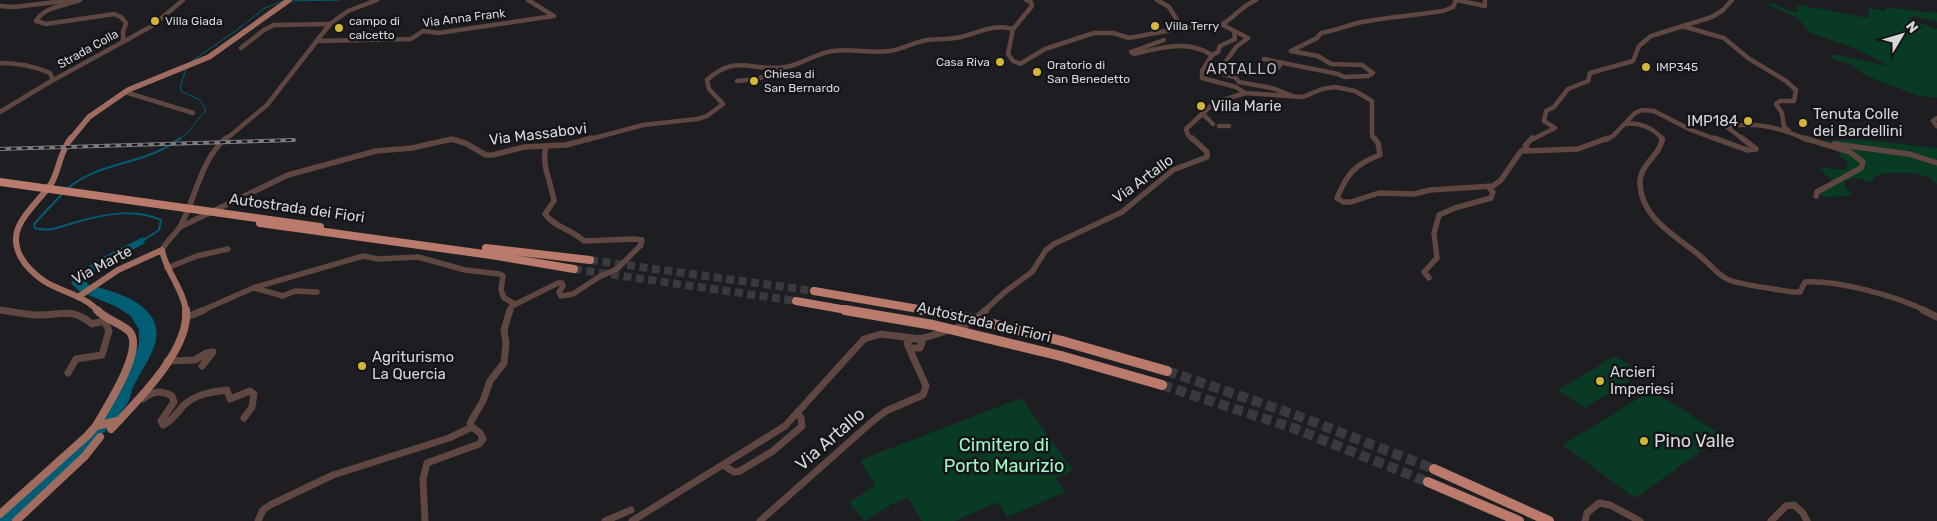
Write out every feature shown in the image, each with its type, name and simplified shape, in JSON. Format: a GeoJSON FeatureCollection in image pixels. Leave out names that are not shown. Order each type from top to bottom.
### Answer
{"type":"FeatureCollection","features":[{"type":"Feature","properties":{"kind":"highway","name":"Autostrada dei Fiori"},"geometry":{"type":"LineString","coordinates":[[0,184],[317,229],[574,269]]}},
{"type":"Feature","properties":{"kind":"highway","name":"Autostrada dei Fiori"},"geometry":{"type":"LineString","coordinates":[[317,229],[590,260]]}},
{"type":"Feature","properties":{"kind":"highway","name":"Autostrada dei Fiori"},"geometry":{"type":"LineString","coordinates":[[814,291],[960,316],[1062,341],[1167,371]]}},
{"type":"Feature","properties":{"kind":"highway","name":"Autostrada dei Fiori"},"geometry":{"type":"LineString","coordinates":[[796,301],[933,325],[1061,356],[1162,385]]}},
{"type":"Feature","properties":{"kind":"highway"},"geometry":{"type":"LineString","coordinates":[[1434,469],[1549,521]]}},
{"type":"Feature","properties":{"kind":"highway"},"geometry":{"type":"LineString","coordinates":[[1428,482],[1519,521]]}},
{"type":"Feature","properties":{"kind":"main road"},"geometry":{"type":"LineString","coordinates":[[125,92],[208,57],[286,1]]}},
{"type":"Feature","properties":{"kind":"main road","name":"Via Marte"},"geometry":{"type":"LineString","coordinates":[[125,92],[89,117],[68,139],[61,152],[52,182],[20,224],[15,241],[20,259],[29,268],[44,281],[78,297],[118,270],[162,250]]}},
{"type":"Feature","properties":{"kind":"main road"},"geometry":{"type":"LineString","coordinates":[[16,521],[85,456],[100,437],[135,402],[167,361],[185,330],[184,298],[167,268],[162,250]]}},
{"type":"Feature","properties":{"kind":"main road"},"geometry":{"type":"LineString","coordinates":[[78,297],[92,304],[106,321],[130,332],[134,337],[134,349],[115,393],[96,426]]}},
{"type":"Feature","properties":{"kind":"main road"},"geometry":{"type":"LineString","coordinates":[[0,514],[88,436],[90,431],[96,426],[104,423],[111,426]]}},
{"type":"Feature","properties":{"kind":"main road"},"geometry":{"type":"LineString","coordinates":[[88,436],[93,439],[100,437]]}},
{"type":"Feature","properties":{"kind":"street"},"geometry":{"type":"LineString","coordinates":[[0,6],[14,7],[75,0]]}},
{"type":"Feature","properties":{"kind":"street"},"geometry":{"type":"LineString","coordinates":[[80,0],[47,10],[38,16],[36,21],[46,24],[114,14],[121,17],[126,23],[123,32],[123,42]]}},
{"type":"Feature","properties":{"kind":"street","name":"Strada Colla"},"geometry":{"type":"LineString","coordinates":[[0,112],[53,80],[156,24],[183,0]]}},
{"type":"Feature","properties":{"kind":"street"},"geometry":{"type":"LineString","coordinates":[[162,250],[167,240],[180,227],[212,153],[223,141],[266,105],[330,24],[341,14],[377,0]]}},
{"type":"Feature","properties":{"kind":"street","name":"Via Anna Frank"},"geometry":{"type":"LineString","coordinates":[[316,41],[411,39],[423,31],[438,33],[554,16],[528,0]]}},
{"type":"Feature","properties":{"kind":"street"},"geometry":{"type":"LineString","coordinates":[[1026,0],[1031,2],[1032,6],[1012,29],[1008,54],[1013,61],[1022,64],[1045,49],[1090,34],[1113,33],[1129,38],[1198,25]]}},
{"type":"Feature","properties":{"kind":"street"},"geometry":{"type":"LineString","coordinates":[[1157,0],[1169,7],[1174,18],[1181,24],[1198,25],[1223,24],[1235,16],[1235,12],[1240,8],[1256,0]]}},
{"type":"Feature","properties":{"kind":"street"},"geometry":{"type":"LineString","coordinates":[[1264,59],[1338,74],[1344,78],[1368,76],[1373,74],[1371,70],[1362,65],[1331,64],[1318,56],[1291,51],[1317,38],[1321,33],[1338,31],[1346,26],[1443,11],[1453,6],[1457,0],[1486,6],[1485,0]]}},
{"type":"Feature","properties":{"kind":"street"},"geometry":{"type":"LineString","coordinates":[[1528,150],[1525,146],[1532,138],[1555,128],[1544,121],[1546,111],[1554,107],[1568,89],[1586,82],[1590,73],[1632,61],[1639,45],[1655,34],[1712,19],[1726,8],[1732,0]]}},
{"type":"Feature","properties":{"kind":"street"},"geometry":{"type":"LineString","coordinates":[[241,48],[264,30],[274,25],[330,24]]}},
{"type":"Feature","properties":{"kind":"street"},"geometry":{"type":"LineString","coordinates":[[1223,24],[1234,32],[1248,38],[1236,47],[1226,60],[1225,67]]}},
{"type":"Feature","properties":{"kind":"street"},"geometry":{"type":"LineString","coordinates":[[1682,26],[1724,38],[1765,70],[1786,80],[1794,87],[1796,90],[1794,101],[1776,104],[1782,113],[1784,127],[1820,145],[1839,148],[1860,158],[1863,162],[1861,168],[1817,192],[1816,196]]}},
{"type":"Feature","properties":{"kind":"street"},"geometry":{"type":"LineString","coordinates":[[737,81],[758,78],[832,51],[891,50],[909,47],[925,40],[958,38],[981,30],[1006,27],[1012,29]]}},
{"type":"Feature","properties":{"kind":"street"},"geometry":{"type":"LineString","coordinates":[[1234,32],[1235,39],[1220,46],[1218,52],[1212,55],[1202,71],[1202,76],[1216,83],[1240,89],[1245,93],[1294,97],[1309,96],[1325,88],[1341,87],[1362,94],[1372,101],[1372,136],[1378,143],[1381,152],[1378,156],[1363,161],[1345,178],[1337,198],[1339,200],[1351,202],[1379,193],[1414,194],[1430,190],[1488,187],[1498,183],[1519,152],[1572,149],[1587,146],[1613,136],[1638,111],[1654,111],[1691,130],[1752,151],[1756,150],[1755,148],[1727,127],[1734,125],[1766,127],[1791,132]]}},
{"type":"Feature","properties":{"kind":"street"},"geometry":{"type":"LineString","coordinates":[[1164,40],[1131,52],[1134,54],[1186,45],[1205,50],[1212,55]]}},
{"type":"Feature","properties":{"kind":"street"},"geometry":{"type":"LineString","coordinates":[[0,63],[41,68],[50,73],[53,80]]}},
{"type":"Feature","properties":{"kind":"street","name":"Via Massabovi"},"geometry":{"type":"LineString","coordinates":[[180,227],[288,175],[343,162],[376,151],[412,148],[452,139],[465,143],[486,154],[493,155],[524,147],[580,143],[643,125],[660,125],[703,118],[723,104],[707,85],[707,80],[724,68],[740,64],[784,67]]}},
{"type":"Feature","properties":{"kind":"street"},"geometry":{"type":"LineString","coordinates":[[1267,68],[1278,68],[1284,64]]}},
{"type":"Feature","properties":{"kind":"street"},"geometry":{"type":"LineString","coordinates":[[1223,74],[1288,93],[1294,97]]}},
{"type":"Feature","properties":{"kind":"street"},"geometry":{"type":"LineString","coordinates":[[1341,87],[1345,82],[1344,78]]}},
{"type":"Feature","properties":{"kind":"street"},"geometry":{"type":"LineString","coordinates":[[1216,83],[1277,90]]}},
{"type":"Feature","properties":{"kind":"street"},"geometry":{"type":"LineString","coordinates":[[125,92],[193,113]]}},
{"type":"Feature","properties":{"kind":"street","name":"Via Artallo"},"geometry":{"type":"LineString","coordinates":[[760,521],[823,463],[874,420],[886,411],[923,395],[926,386],[908,346],[909,341],[919,342],[932,335],[972,324],[1006,290],[1032,272],[1046,250],[1054,244],[1122,212],[1173,170],[1206,158],[1208,153],[1186,132],[1187,128],[1202,113],[1218,102],[1245,93]]}},
{"type":"Feature","properties":{"kind":"street"},"geometry":{"type":"LineString","coordinates":[[1202,113],[1213,124]]}},
{"type":"Feature","properties":{"kind":"street"},"geometry":{"type":"LineString","coordinates":[[1937,118],[1932,121],[1937,126]]}},
{"type":"Feature","properties":{"kind":"street"},"geometry":{"type":"LineString","coordinates":[[1623,124],[1633,123],[1644,126],[1657,132],[1663,139],[1660,147],[1642,167],[1638,184],[1651,215],[1725,278],[1792,292],[1800,292],[1805,282],[1810,281],[1841,286],[1906,302],[1937,317]]}},
{"type":"Feature","properties":{"kind":"street"},"geometry":{"type":"LineString","coordinates":[[1219,126],[1229,126]]}},
{"type":"Feature","properties":{"kind":"street"},"geometry":{"type":"LineString","coordinates":[[1803,138],[1908,154],[1937,163]]}},
{"type":"Feature","properties":{"kind":"street"},"geometry":{"type":"LineString","coordinates":[[425,521],[426,510],[422,491],[424,469],[427,463],[479,444],[483,439],[470,423],[484,401],[490,380],[504,363],[506,343],[504,330],[508,312],[515,304],[558,283],[562,283],[563,286],[559,292],[561,296],[572,294],[598,276],[617,269],[641,245],[642,240],[634,238],[584,241],[576,233],[549,220],[545,214],[554,200],[550,179],[545,171],[543,162],[546,146]]}},
{"type":"Feature","properties":{"kind":"street"},"geometry":{"type":"LineString","coordinates":[[1429,278],[1424,272],[1437,258],[1437,248],[1432,232],[1439,215],[1455,208],[1491,198],[1493,192],[1488,187]]}},
{"type":"Feature","properties":{"kind":"street"},"geometry":{"type":"LineString","coordinates":[[167,268],[197,256],[228,249]]}},
{"type":"Feature","properties":{"kind":"street"},"geometry":{"type":"LineString","coordinates":[[186,317],[253,288],[363,256],[371,258],[422,258],[458,268],[498,273],[503,276],[501,283],[502,297],[508,302],[515,304]]}},
{"type":"Feature","properties":{"kind":"street"},"geometry":{"type":"LineString","coordinates":[[253,288],[283,296],[295,291],[317,292]]}},
{"type":"Feature","properties":{"kind":"street"},"geometry":{"type":"LineString","coordinates":[[0,310],[38,316],[74,312],[83,315],[92,324],[106,321],[109,331],[102,355],[76,359],[68,373]]}},
{"type":"Feature","properties":{"kind":"street"},"geometry":{"type":"LineString","coordinates":[[632,521],[774,433],[797,413],[858,344],[870,336],[889,335],[919,342]]}},
{"type":"Feature","properties":{"kind":"street"},"geometry":{"type":"LineString","coordinates":[[889,335],[908,346],[919,342]]}},
{"type":"Feature","properties":{"kind":"street"},"geometry":{"type":"LineString","coordinates":[[916,363],[919,342]]}},
{"type":"Feature","properties":{"kind":"street"},"geometry":{"type":"LineString","coordinates":[[167,361],[195,360],[208,352],[213,352],[202,366]]}},
{"type":"Feature","properties":{"kind":"street"},"geometry":{"type":"LineString","coordinates":[[135,402],[154,392],[169,394],[174,402],[162,421],[161,424],[163,424],[168,423],[184,405],[195,398],[227,390],[230,392],[230,399],[250,391],[254,394],[254,403],[244,418]]}},
{"type":"Feature","properties":{"kind":"street"},"geometry":{"type":"LineString","coordinates":[[722,465],[734,472],[740,471],[772,451],[802,426],[801,418],[797,413]]}},
{"type":"Feature","properties":{"kind":"street"},"geometry":{"type":"LineString","coordinates":[[258,521],[263,510],[270,505],[325,479],[449,438],[472,427]]}},
{"type":"Feature","properties":{"kind":"street"},"geometry":{"type":"LineString","coordinates":[[1585,521],[1587,513],[1599,503],[1610,505],[1640,521]]}},
{"type":"Feature","properties":{"kind":"street"},"geometry":{"type":"LineString","coordinates":[[1771,521],[1786,506],[1794,505],[1804,513],[1807,521]]}},
{"type":"Feature","properties":{"kind":"street"},"geometry":{"type":"LineString","coordinates":[[605,521],[631,510]]}},
{"type":"Feature","properties":{"kind":"green space"},"geometry":{"type":"Polygon","coordinates":[[[1771,3],[1794,12],[1798,12],[1797,6],[1800,5],[1869,18],[1868,9],[1870,8],[1885,11],[1884,7],[1937,13],[1937,22],[1916,17],[1908,18],[1937,29],[1937,98],[1920,96],[1889,85],[1863,74],[1852,65],[1832,58],[1831,55],[1837,55],[1888,66],[1854,48],[1810,33],[1798,18],[1768,5],[1771,3]]]}},
{"type":"Feature","properties":{"kind":"green space"},"geometry":{"type":"Polygon","coordinates":[[[1856,139],[1937,148],[1937,184],[1929,177],[1913,173],[1885,173],[1875,176],[1872,182],[1855,178],[1845,181],[1844,185],[1852,196],[1824,197],[1817,193],[1835,183],[1819,167],[1843,170],[1847,168],[1848,162],[1838,154],[1842,148],[1824,141],[1856,139]]]}},
{"type":"Feature","properties":{"kind":"green space","name":"Arcieri Imperiesi"},"geometry":{"type":"Polygon","coordinates":[[[1615,356],[1642,373],[1585,408],[1558,390],[1615,356]]]}},
{"type":"Feature","properties":{"kind":"green space","name":"Pino Valle"},"geometry":{"type":"Polygon","coordinates":[[[1652,390],[1723,436],[1635,498],[1563,445],[1652,390]]]}},
{"type":"Feature","properties":{"kind":"green space","name":"Cimitero di Porto Maurizio"},"geometry":{"type":"Polygon","coordinates":[[[1021,398],[1073,470],[1056,479],[1065,492],[1007,517],[998,502],[955,521],[922,521],[908,498],[892,504],[865,521],[849,502],[875,486],[860,460],[1021,398]]]}},
{"type":"Feature","properties":{"kind":"water"},"geometry":{"type":"Polygon","coordinates":[[[143,237],[145,243],[96,270],[87,280],[87,284],[122,295],[138,304],[151,316],[155,325],[155,344],[132,390],[128,403],[86,452],[13,521],[0,521],[0,517],[80,445],[131,365],[139,344],[139,330],[131,316],[117,307],[79,291],[71,283],[95,262],[143,237]]]}},
{"type":"Feature","properties":{"kind":"waterway"},"geometry":{"type":"LineString","coordinates":[[290,1],[340,0]]}},
{"type":"Feature","properties":{"kind":"waterway"},"geometry":{"type":"LineString","coordinates":[[192,61],[265,8],[283,1]]}},
{"type":"Feature","properties":{"kind":"waterway"},"geometry":{"type":"LineString","coordinates":[[179,140],[206,110],[200,100],[181,91],[180,87],[186,69]]}},
{"type":"Feature","properties":{"kind":"waterway"},"geometry":{"type":"LineString","coordinates":[[67,189],[93,173],[153,153],[167,147],[180,138]]}},
{"type":"Feature","properties":{"kind":"waterway"},"geometry":{"type":"LineString","coordinates":[[62,194],[34,224],[35,228],[54,228],[95,217],[128,213],[150,216],[161,220],[159,230],[142,241]]}},
{"type":"Feature","properties":{"kind":"tunnel"},"geometry":{"type":"LineString","coordinates":[[590,260],[814,291]]}},
{"type":"Feature","properties":{"kind":"tunnel"},"geometry":{"type":"LineString","coordinates":[[574,269],[796,301]]}},
{"type":"Feature","properties":{"kind":"tunnel"},"geometry":{"type":"LineString","coordinates":[[1167,371],[1293,414],[1434,469]]}},
{"type":"Feature","properties":{"kind":"tunnel"},"geometry":{"type":"LineString","coordinates":[[1162,385],[1293,428],[1428,482]]}},
{"type":"Feature","properties":{"kind":"railway"},"geometry":{"type":"LineString","coordinates":[[0,149],[294,140]]}},
{"type":"Feature","properties":{"kind":"place","name":"Villa Giada"},"geometry":{"type":"Point","coordinates":[155,21]}},
{"type":"Feature","properties":{"kind":"place","name":"Villa Terry"},"geometry":{"type":"Point","coordinates":[1155,26]}},
{"type":"Feature","properties":{"kind":"place","name":"campo di calcetto"},"geometry":{"type":"Point","coordinates":[339,28]}},
{"type":"Feature","properties":{"kind":"place","name":"Casa Riva"},"geometry":{"type":"Point","coordinates":[1000,62]}},
{"type":"Feature","properties":{"kind":"place","name":"IMP345"},"geometry":{"type":"Point","coordinates":[1646,67]}},
{"type":"Feature","properties":{"kind":"place","name":"Oratorio di San Benedetto"},"geometry":{"type":"Point","coordinates":[1037,72]}},
{"type":"Feature","properties":{"kind":"place","name":"Chiesa di San Bernardo"},"geometry":{"type":"Point","coordinates":[754,81]}},
{"type":"Feature","properties":{"kind":"place","name":"Villa Marie"},"geometry":{"type":"Point","coordinates":[1201,106]}},
{"type":"Feature","properties":{"kind":"place","name":"IMP184"},"geometry":{"type":"Point","coordinates":[1748,121]}},
{"type":"Feature","properties":{"kind":"place","name":"Tenuta Colle dei Bardellini"},"geometry":{"type":"Point","coordinates":[1803,123]}},
{"type":"Feature","properties":{"kind":"place","name":"Agriturismo La Quercia"},"geometry":{"type":"Point","coordinates":[362,366]}},
{"type":"Feature","properties":{"kind":"place","name":"Arcieri Imperiesi"},"geometry":{"type":"Point","coordinates":[1600,381]}},
{"type":"Feature","properties":{"kind":"place","name":"Pino Valle"},"geometry":{"type":"Point","coordinates":[1644,441]}},
{"type":"Feature","properties":{"kind":"district","name":"ARTALLO"},"geometry":{"type":"Point","coordinates":[1242,69]}}]}
